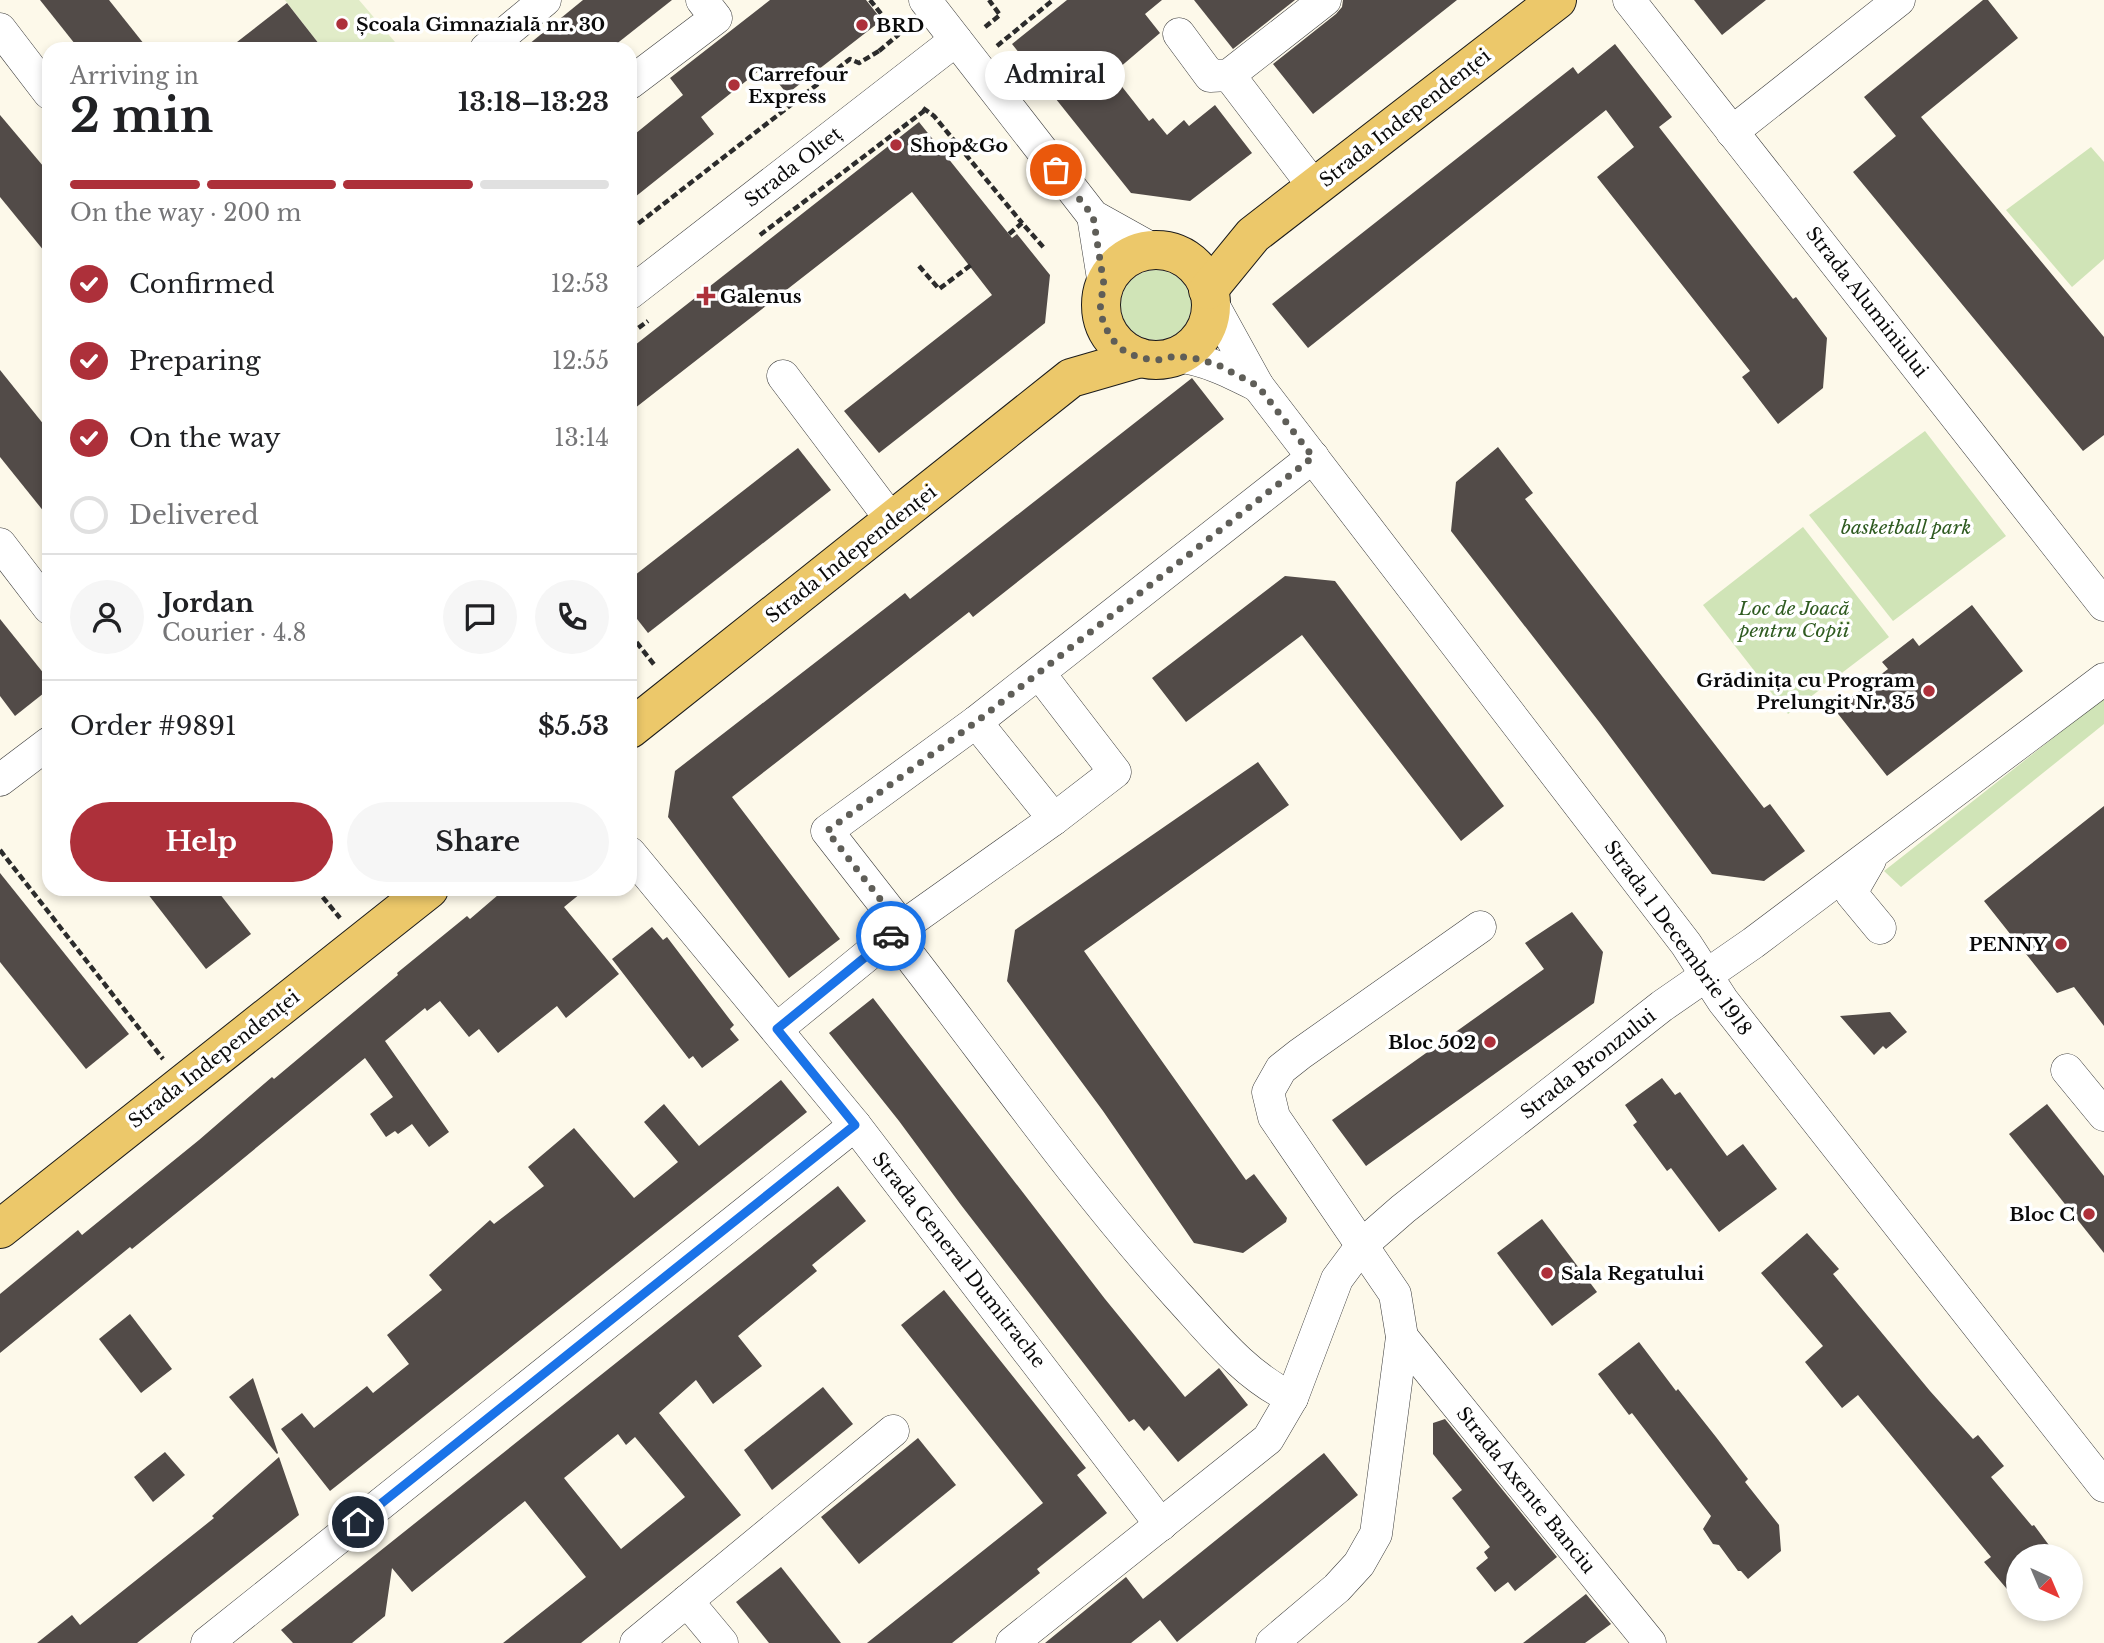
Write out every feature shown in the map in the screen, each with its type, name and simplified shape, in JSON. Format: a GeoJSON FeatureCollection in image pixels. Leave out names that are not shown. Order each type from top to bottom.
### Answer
{"type":"FeatureCollection","features":[{"type":"Feature","properties":{"kind":"main road","name":"Strada Independenței"},"geometry":{"type":"LineString","coordinates":[[1209,294],[1253,235],[1557,0]]}},
{"type":"Feature","properties":{"kind":"main road","name":"Strada Independenței"},"geometry":{"type":"LineString","coordinates":[[1169,253],[1253,235]]}},
{"type":"Feature","properties":{"kind":"main road"},"geometry":{"type":"LineString","coordinates":[[1071,379],[1102,295],[1112,271],[1124,260],[1138,253],[1169,253],[1194,265],[1203,277],[1209,294],[1208,323],[1200,337],[1189,348],[1158,357],[1124,351],[1111,338],[1103,322],[1102,295]]}},
{"type":"Feature","properties":{"kind":"main road","name":"Strada Independenței"},"geometry":{"type":"LineString","coordinates":[[637,723],[1071,379],[1158,357]]}},
{"type":"Feature","properties":{"kind":"main road","name":"Strada Independenței"},"geometry":{"type":"LineString","coordinates":[[0,1229],[420,896]]}},
{"type":"Feature","properties":{"kind":"street"},"geometry":{"type":"LineString","coordinates":[[494,42],[545,0]]}},
{"type":"Feature","properties":{"kind":"street"},"geometry":{"type":"LineString","coordinates":[[637,78],[716,18],[702,0]]}},
{"type":"Feature","properties":{"kind":"street"},"geometry":{"type":"LineString","coordinates":[[1179,34],[1210,76],[1228,75],[1325,0]]}},
{"type":"Feature","properties":{"kind":"street","name":"Strada Aluminiului"},"geometry":{"type":"LineString","coordinates":[[1629,0],[2104,606]]}},
{"type":"Feature","properties":{"kind":"street"},"geometry":{"type":"LineString","coordinates":[[1732,132],[1899,0]]}},
{"type":"Feature","properties":{"kind":"street"},"geometry":{"type":"LineString","coordinates":[[927,3],[968,36],[1093,216],[1102,295]]}},
{"type":"Feature","properties":{"kind":"street"},"geometry":{"type":"LineString","coordinates":[[0,29],[42,84]]}},
{"type":"Feature","properties":{"kind":"street","name":"Strada Olteț"},"geometry":{"type":"LineString","coordinates":[[637,288],[904,81],[968,36]]}},
{"type":"Feature","properties":{"kind":"street"},"geometry":{"type":"LineString","coordinates":[[1228,75],[1315,188]]}},
{"type":"Feature","properties":{"kind":"street"},"geometry":{"type":"LineString","coordinates":[[1093,216],[1169,253]]}},
{"type":"Feature","properties":{"kind":"street","name":"Strada 1 Decembrie 1918"},"geometry":{"type":"LineString","coordinates":[[1209,294],[1258,386],[1686,944],[1732,1012],[2104,1486]]}},
{"type":"Feature","properties":{"kind":"street","name":"Strada 1 Decembrie 1918"},"geometry":{"type":"LineString","coordinates":[[1158,357],[1198,359],[1218,365],[1258,386]]}},
{"type":"Feature","properties":{"kind":"street"},"geometry":{"type":"LineString","coordinates":[[783,376],[893,522]]}},
{"type":"Feature","properties":{"kind":"street"},"geometry":{"type":"LineString","coordinates":[[1292,1398],[1269,1387],[1241,1365],[1131,1243],[902,946],[902,927],[827,831],[976,722],[1313,457]]}},
{"type":"Feature","properties":{"kind":"street"},"geometry":{"type":"LineString","coordinates":[[0,544],[42,599]]}},
{"type":"Feature","properties":{"kind":"street"},"geometry":{"type":"LineString","coordinates":[[777,1029],[902,927],[1054,819],[1115,772],[1039,673]]}},
{"type":"Feature","properties":{"kind":"street","name":"Strada Bronzului"},"geometry":{"type":"LineString","coordinates":[[1161,1525],[1268,1439],[1292,1398],[1337,1279],[1363,1244],[1403,1209],[1662,1006],[1874,853],[2104,679]]}},
{"type":"Feature","properties":{"kind":"street"},"geometry":{"type":"LineString","coordinates":[[976,722],[1054,819]]}},
{"type":"Feature","properties":{"kind":"street"},"geometry":{"type":"LineString","coordinates":[[0,780],[42,748]]}},
{"type":"Feature","properties":{"kind":"street"},"geometry":{"type":"LineString","coordinates":[[1874,853],[1851,893],[1880,928]]}},
{"type":"Feature","properties":{"kind":"street","name":"Strada General Dumitrache"},"geometry":{"type":"LineString","coordinates":[[637,861],[855,1125],[1161,1525]]}},
{"type":"Feature","properties":{"kind":"street"},"geometry":{"type":"LineString","coordinates":[[1272,1643],[1338,1588],[1359,1564],[1376,1534],[1402,1337],[1395,1294],[1274,1117],[1268,1093],[1281,1069],[1300,1054],[1480,927]]}},
{"type":"Feature","properties":{"kind":"street"},"geometry":{"type":"LineString","coordinates":[[2067,1070],[2104,1115]]}},
{"type":"Feature","properties":{"kind":"street"},"geometry":{"type":"LineString","coordinates":[[207,1643],[855,1125]]}},
{"type":"Feature","properties":{"kind":"street","name":"Strada Axente Banciu"},"geometry":{"type":"LineString","coordinates":[[1402,1337],[1650,1643]]}},
{"type":"Feature","properties":{"kind":"street"},"geometry":{"type":"LineString","coordinates":[[636,1643],[893,1432]]}},
{"type":"Feature","properties":{"kind":"street"},"geometry":{"type":"LineString","coordinates":[[1012,1643],[1161,1525]]}},
{"type":"Feature","properties":{"kind":"street"},"geometry":{"type":"LineString","coordinates":[[688,1601],[722,1643]]}},
{"type":"Feature","properties":{"kind":"path"},"geometry":{"type":"LineString","coordinates":[[870,0],[898,35]]}},
{"type":"Feature","properties":{"kind":"path"},"geometry":{"type":"LineString","coordinates":[[968,36],[1000,15],[989,0]]}},
{"type":"Feature","properties":{"kind":"path"},"geometry":{"type":"LineString","coordinates":[[988,39],[994,48],[1053,0]]}},
{"type":"Feature","properties":{"kind":"path"},"geometry":{"type":"LineString","coordinates":[[637,225],[850,59],[859,63],[879,51],[898,35],[902,26],[927,3]]}},
{"type":"Feature","properties":{"kind":"path"},"geometry":{"type":"LineString","coordinates":[[879,51],[924,110],[934,116],[1045,250]]}},
{"type":"Feature","properties":{"kind":"path"},"geometry":{"type":"LineString","coordinates":[[750,243],[924,110]]}},
{"type":"Feature","properties":{"kind":"path"},"geometry":{"type":"LineString","coordinates":[[1009,234],[1022,223]]}},
{"type":"Feature","properties":{"kind":"path"},"geometry":{"type":"LineString","coordinates":[[919,266],[939,289],[971,265]]}},
{"type":"Feature","properties":{"kind":"path"},"geometry":{"type":"LineString","coordinates":[[637,329],[652,318]]}},
{"type":"Feature","properties":{"kind":"path"},"geometry":{"type":"LineString","coordinates":[[0,850],[182,1084]]}},
{"type":"Feature","properties":{"kind":"green space"},"geometry":{"type":"Polygon","coordinates":[[[285,0],[359,0],[395,42],[318,42],[285,0]]]}},
{"type":"Feature","properties":{"kind":"green space"},"geometry":{"type":"Polygon","coordinates":[[[2091,147],[2104,162],[2104,259],[2072,287],[2006,210],[2091,147]]]}},
{"type":"Feature","properties":{"kind":"green space"},"geometry":{"type":"Polygon","coordinates":[[[1163,270],[1176,276],[1185,285],[1189,291],[1189,319],[1181,330],[1170,338],[1149,340],[1131,330],[1123,319],[1121,298],[1131,280],[1142,272],[1163,270]]]}},
{"type":"Feature","properties":{"kind":"green space","name":"basketball park"},"geometry":{"type":"Polygon","coordinates":[[[1925,431],[2006,536],[1893,621],[1809,515],[1925,431]]]}},
{"type":"Feature","properties":{"kind":"green space","name":"Loc de Joacă pentru Copii"},"geometry":{"type":"Polygon","coordinates":[[[1803,527],[1889,637],[1788,714],[1703,605],[1803,527]]]}},
{"type":"Feature","properties":{"kind":"green space"},"geometry":{"type":"Polygon","coordinates":[[[2104,698],[2104,724],[1901,887],[1884,871],[2104,698]]]}},
{"type":"Feature","properties":{"kind":"building"},"geometry":{"type":"Polygon","coordinates":[[[40,0],[109,0],[142,42],[73,42],[40,0]]]}},
{"type":"Feature","properties":{"kind":"building"},"geometry":{"type":"Polygon","coordinates":[[[583,0],[672,0],[619,42],[532,42],[583,0]]]}},
{"type":"Feature","properties":{"kind":"building"},"geometry":{"type":"Polygon","coordinates":[[[770,0],[866,0],[882,20],[787,94],[765,66],[701,117],[714,134],[637,195],[637,132],[683,95],[670,78],[770,0]]]}},
{"type":"Feature","properties":{"kind":"building"},"geometry":{"type":"Polygon","coordinates":[[[1067,0],[1162,0],[1145,14],[1160,33],[1112,74],[1149,121],[1153,118],[1167,135],[1184,120],[1189,126],[1215,105],[1252,153],[1190,201],[1131,193],[1012,44],[1067,0]]]}},
{"type":"Feature","properties":{"kind":"building"},"geometry":{"type":"Polygon","coordinates":[[[1194,0],[1295,0],[1233,49],[1194,0]]]}},
{"type":"Feature","properties":{"kind":"building"},"geometry":{"type":"Polygon","coordinates":[[[1343,0],[1457,0],[1313,114],[1273,64],[1336,14],[1342,7],[1343,0]]]}},
{"type":"Feature","properties":{"kind":"building"},"geometry":{"type":"Polygon","coordinates":[[[1694,0],[1766,0],[1722,35],[1694,0]]]}},
{"type":"Feature","properties":{"kind":"building"},"geometry":{"type":"Polygon","coordinates":[[[1983,0],[1988,0],[2018,38],[1921,117],[2104,337],[2104,435],[2083,451],[1853,172],[1896,136],[1864,97],[1983,0]]]}},
{"type":"Feature","properties":{"kind":"building"},"geometry":{"type":"Polygon","coordinates":[[[287,3],[318,42],[237,42],[287,3]]]}},
{"type":"Feature","properties":{"kind":"building"},"geometry":{"type":"Polygon","coordinates":[[[1615,44],[1672,117],[1659,127],[1793,299],[1796,297],[1827,338],[1823,388],[1778,424],[1742,377],[1750,371],[1597,177],[1634,147],[1606,110],[1308,348],[1272,304],[1573,67],[1578,74],[1615,44]]]}},
{"type":"Feature","properties":{"kind":"building"},"geometry":{"type":"Polygon","coordinates":[[[0,115],[42,165],[42,248],[0,197],[0,115]]]}},
{"type":"Feature","properties":{"kind":"building"},"geometry":{"type":"Polygon","coordinates":[[[919,122],[1012,238],[1017,234],[1050,275],[1045,323],[879,453],[844,411],[992,295],[912,192],[637,407],[637,344],[919,122]]]}},
{"type":"Feature","properties":{"kind":"building"},"geometry":{"type":"Polygon","coordinates":[[[0,370],[42,422],[42,509],[0,457],[0,370]]]}},
{"type":"Feature","properties":{"kind":"building"},"geometry":{"type":"Polygon","coordinates":[[[1192,378],[1224,419],[973,617],[969,612],[732,797],[840,939],[789,978],[668,817],[675,771],[905,593],[910,599],[1192,378]]]}},
{"type":"Feature","properties":{"kind":"building"},"geometry":{"type":"Polygon","coordinates":[[[1498,447],[1533,493],[1525,499],[1764,808],[1770,804],[1805,851],[1764,881],[1712,874],[1600,723],[1451,531],[1456,482],[1498,447]]]}},
{"type":"Feature","properties":{"kind":"building"},"geometry":{"type":"Polygon","coordinates":[[[798,448],[831,490],[648,633],[637,619],[637,574],[798,448]]]}},
{"type":"Feature","properties":{"kind":"building"},"geometry":{"type":"Polygon","coordinates":[[[1285,576],[1335,581],[1504,806],[1461,841],[1302,635],[1186,722],[1152,678],[1285,576]]]}},
{"type":"Feature","properties":{"kind":"building","name":"Grădinița cu Program Prelungit Nr. 35"},"geometry":{"type":"Polygon","coordinates":[[[1972,605],[2023,671],[1887,776],[1835,710],[1888,669],[1882,662],[1913,638],[1919,646],[1972,605]]]}},
{"type":"Feature","properties":{"kind":"building"},"geometry":{"type":"Polygon","coordinates":[[[0,619],[42,671],[42,695],[15,716],[0,696],[0,619]]]}},
{"type":"Feature","properties":{"kind":"building"},"geometry":{"type":"Polygon","coordinates":[[[1258,762],[1289,805],[1084,951],[1246,1180],[1254,1174],[1287,1218],[1286,1222],[1243,1253],[1194,1243],[1103,1111],[1007,981],[1015,930],[1258,762]]]}},
{"type":"Feature","properties":{"kind":"building","name":"PENNY"},"geometry":{"type":"Polygon","coordinates":[[[2104,806],[2104,1026],[2074,987],[2057,993],[1984,901],[2104,806]]]}},
{"type":"Feature","properties":{"kind":"building"},"geometry":{"type":"Polygon","coordinates":[[[0,873],[129,1034],[86,1069],[0,962],[0,873]]]}},
{"type":"Feature","properties":{"kind":"building"},"geometry":{"type":"Polygon","coordinates":[[[149,896],[221,896],[251,934],[206,969],[149,896]]]}},
{"type":"Feature","properties":{"kind":"building"},"geometry":{"type":"Polygon","coordinates":[[[497,896],[577,896],[564,907],[619,974],[566,1018],[557,1006],[498,1053],[479,1029],[469,1037],[440,1001],[427,1011],[425,1008],[385,1041],[449,1132],[429,1147],[412,1124],[398,1134],[395,1131],[386,1137],[370,1114],[393,1097],[365,1058],[0,1353],[0,1294],[78,1230],[82,1235],[272,1077],[274,1079],[398,975],[397,973],[467,916],[470,919],[497,896]]]}},
{"type":"Feature","properties":{"kind":"building"},"geometry":{"type":"Polygon","coordinates":[[[1572,912],[1603,952],[1594,1003],[1366,1166],[1332,1120],[1544,969],[1525,943],[1572,912]]]}},
{"type":"Feature","properties":{"kind":"building"},"geometry":{"type":"Polygon","coordinates":[[[652,927],[663,940],[667,937],[734,1025],[730,1029],[739,1040],[702,1068],[693,1056],[689,1059],[612,959],[652,927]]]}},
{"type":"Feature","properties":{"kind":"building"},"geometry":{"type":"Polygon","coordinates":[[[873,998],[1105,1299],[1185,1397],[1219,1368],[1248,1405],[1178,1462],[1149,1426],[1144,1431],[1134,1419],[1129,1422],[829,1033],[873,998]]]}},
{"type":"Feature","properties":{"kind":"building"},"geometry":{"type":"Polygon","coordinates":[[[1890,1012],[1907,1032],[1886,1049],[1883,1046],[1874,1055],[1840,1016],[1890,1012]]]}},
{"type":"Feature","properties":{"kind":"building"},"geometry":{"type":"Polygon","coordinates":[[[1662,1078],[1675,1095],[1680,1092],[1727,1156],[1743,1144],[1777,1189],[1719,1232],[1671,1168],[1667,1171],[1633,1125],[1637,1122],[1625,1105],[1662,1078]]]}},
{"type":"Feature","properties":{"kind":"building"},"geometry":{"type":"Polygon","coordinates":[[[781,1080],[807,1112],[330,1491],[281,1429],[302,1413],[314,1428],[367,1386],[373,1393],[409,1364],[387,1335],[442,1290],[429,1275],[490,1220],[494,1224],[544,1186],[528,1167],[574,1128],[634,1198],[678,1162],[644,1122],[664,1104],[699,1146],[781,1080]]]}},
{"type":"Feature","properties":{"kind":"building","name":"Bloc C"},"geometry":{"type":"Polygon","coordinates":[[[2047,1104],[2104,1176],[2104,1253],[2009,1134],[2047,1104]]]}},
{"type":"Feature","properties":{"kind":"building"},"geometry":{"type":"Polygon","coordinates":[[[838,1186],[866,1221],[812,1265],[817,1271],[738,1336],[762,1366],[713,1404],[696,1380],[659,1413],[741,1515],[581,1643],[503,1643],[586,1577],[525,1501],[412,1592],[392,1568],[385,1616],[352,1643],[293,1643],[281,1630],[838,1186]],[[618,1434],[564,1478],[621,1549],[685,1497],[635,1437],[626,1445],[618,1434]]]}},
{"type":"Feature","properties":{"kind":"building","name":"Sala Regatului"},"geometry":{"type":"Polygon","coordinates":[[[1542,1219],[1597,1292],[1552,1326],[1497,1253],[1542,1219]]]}},
{"type":"Feature","properties":{"kind":"building"},"geometry":{"type":"Polygon","coordinates":[[[1807,1233],[1839,1269],[1833,1274],[1930,1391],[1973,1439],[1978,1435],[2004,1466],[1991,1477],[2048,1544],[2006,1544],[2006,1588],[1984,1562],[1991,1557],[1858,1395],[1842,1408],[1805,1362],[1823,1346],[1761,1273],[1807,1233]]]}},
{"type":"Feature","properties":{"kind":"building"},"geometry":{"type":"Polygon","coordinates":[[[944,1290],[1086,1468],[1077,1475],[1107,1513],[1037,1569],[1040,1573],[952,1643],[867,1643],[1043,1503],[901,1325],[944,1290]]]}},
{"type":"Feature","properties":{"kind":"building"},"geometry":{"type":"Polygon","coordinates":[[[130,1314],[172,1369],[141,1393],[99,1339],[130,1314]]]}},
{"type":"Feature","properties":{"kind":"building"},"geometry":{"type":"Polygon","coordinates":[[[1639,1342],[1676,1391],[1678,1389],[1716,1437],[1748,1479],[1745,1482],[1779,1525],[1781,1551],[1748,1579],[1738,1571],[1719,1545],[1713,1544],[1703,1529],[1711,1516],[1632,1413],[1629,1415],[1598,1374],[1639,1342]]]}},
{"type":"Feature","properties":{"kind":"building"},"geometry":{"type":"Polygon","coordinates":[[[253,1378],[278,1453],[277,1454],[229,1397],[253,1378]]]}},
{"type":"Feature","properties":{"kind":"building"},"geometry":{"type":"Polygon","coordinates":[[[823,1387],[853,1424],[772,1490],[744,1450],[823,1387]]]}},
{"type":"Feature","properties":{"kind":"building"},"geometry":{"type":"Polygon","coordinates":[[[1445,1419],[1557,1557],[1515,1591],[1508,1582],[1495,1592],[1476,1568],[1488,1558],[1484,1552],[1490,1547],[1452,1498],[1462,1490],[1433,1454],[1433,1423],[1445,1419]]]}},
{"type":"Feature","properties":{"kind":"building"},"geometry":{"type":"Polygon","coordinates":[[[918,1438],[956,1485],[859,1564],[821,1517],[918,1438]]]}},
{"type":"Feature","properties":{"kind":"building"},"geometry":{"type":"Polygon","coordinates":[[[165,1452],[185,1475],[153,1502],[134,1477],[165,1452]]]}},
{"type":"Feature","properties":{"kind":"building"},"geometry":{"type":"Polygon","coordinates":[[[1324,1453],[1358,1495],[1177,1642],[1160,1620],[1131,1643],[1045,1643],[1126,1577],[1143,1599],[1324,1453]]]}},
{"type":"Feature","properties":{"kind":"building"},"geometry":{"type":"Polygon","coordinates":[[[279,1457],[299,1515],[137,1643],[37,1643],[72,1615],[80,1625],[214,1518],[212,1516],[279,1457]]]}},
{"type":"Feature","properties":{"kind":"building"},"geometry":{"type":"Polygon","coordinates":[[[781,1567],[841,1643],[769,1643],[736,1602],[781,1567]]]}},
{"type":"Feature","properties":{"kind":"building"},"geometry":{"type":"Polygon","coordinates":[[[1586,1594],[1611,1624],[1585,1643],[1523,1643],[1586,1594]]]}},
{"type":"Feature","properties":{"kind":"way so far"},"geometry":{"type":"LineString","coordinates":[[891,936],[902,927],[827,831],[976,722],[1313,457],[1258,386],[1218,365],[1198,359],[1176,356],[1158,360],[1140,358],[1124,351],[1111,338],[1103,322],[1100,304],[1104,285],[1093,216],[1056,170]]}},
{"type":"Feature","properties":{"kind":"place","name":"Școala Gimnazială nr. 30"},"geometry":{"type":"Point","coordinates":[342,24]}},
{"type":"Feature","properties":{"kind":"place","name":"BRD"},"geometry":{"type":"Point","coordinates":[862,25]}},
{"type":"Feature","properties":{"kind":"place","name":"Carrefour Express"},"geometry":{"type":"Point","coordinates":[734,85]}},
{"type":"Feature","properties":{"kind":"place","name":"Shop&Go"},"geometry":{"type":"Point","coordinates":[896,145]}},
{"type":"Feature","properties":{"kind":"place","name":"Admiral"},"geometry":{"type":"Point","coordinates":[1056,170]}},
{"type":"Feature","properties":{"kind":"place","name":"Galenus"},"geometry":{"type":"Point","coordinates":[706,296]}},
{"type":"Feature","properties":{"kind":"place","name":"Grădinița cu Program Prelungit Nr. 35"},"geometry":{"type":"Point","coordinates":[1929,691]}},
{"type":"Feature","properties":{"kind":"place","name":"PENNY"},"geometry":{"type":"Point","coordinates":[2061,944]}},
{"type":"Feature","properties":{"kind":"place","name":"Bloc 502"},"geometry":{"type":"Point","coordinates":[1490,1042]}},
{"type":"Feature","properties":{"kind":"place","name":"Bloc C"},"geometry":{"type":"Point","coordinates":[2089,1214]}},
{"type":"Feature","properties":{"kind":"place","name":"Sala Regatului"},"geometry":{"type":"Point","coordinates":[1547,1273]}},
{"type":"Feature","properties":{"kind":"route"},"geometry":{"type":"LineString","coordinates":[[358,1522],[855,1125],[777,1029],[891,936]]}}]}
